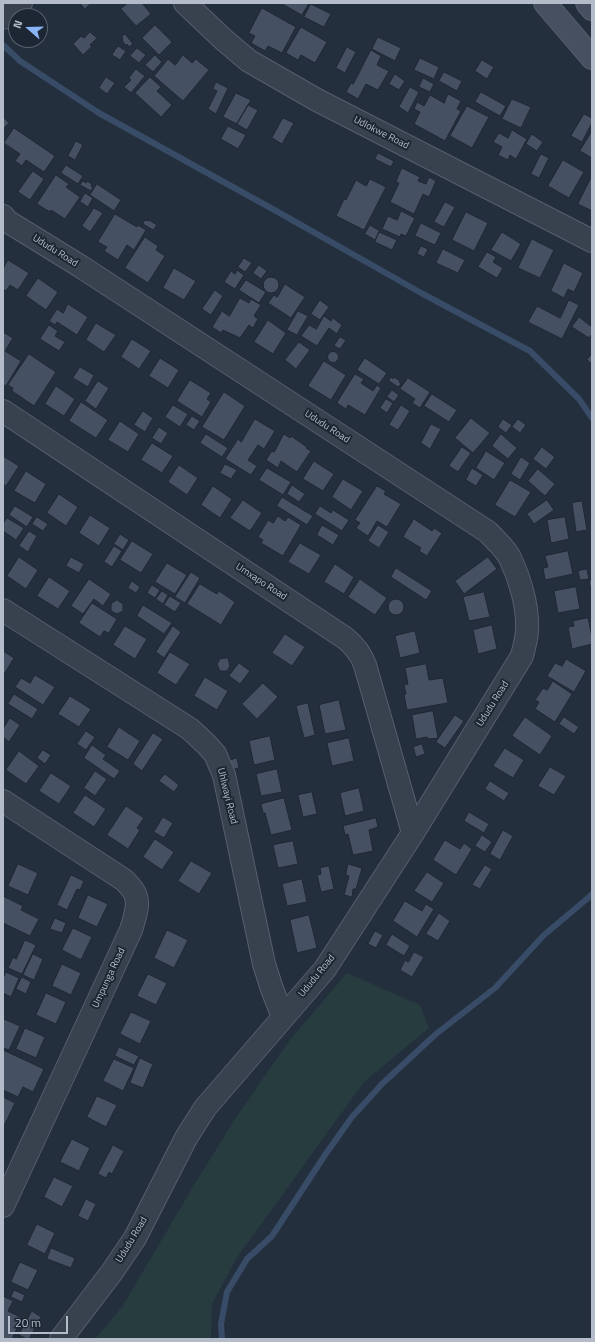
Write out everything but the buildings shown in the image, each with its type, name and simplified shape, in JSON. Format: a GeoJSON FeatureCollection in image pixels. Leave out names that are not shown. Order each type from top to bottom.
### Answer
{"type":"FeatureCollection","features":[{"type":"Feature","properties":{"kind":"main road"},"geometry":{"type":"LineString","coordinates":[[545,3],[592,58]]}},
{"type":"Feature","properties":{"kind":"main road"},"geometry":{"type":"LineString","coordinates":[[587,3],[592,8]]}},
{"type":"Feature","properties":{"kind":"street","name":"Udlokwe Road"},"geometry":{"type":"LineString","coordinates":[[185,3],[224,40],[250,61],[317,100],[592,241]]}},
{"type":"Feature","properties":{"kind":"street","name":"Ududu Road"},"geometry":{"type":"LineString","coordinates":[[4,221],[87,271],[488,532],[509,557],[518,580],[526,616],[526,641],[522,656],[413,833],[325,968],[205,1108],[186,1138],[136,1238],[112,1272],[60,1339]]}},
{"type":"Feature","properties":{"kind":"street","name":"Umxapo Road"},"geometry":{"type":"LineString","coordinates":[[3,412],[346,638],[354,645],[361,655],[365,665],[413,833]]}},
{"type":"Feature","properties":{"kind":"street","name":"Uhlwayi Road"},"geometry":{"type":"LineString","coordinates":[[3,610],[190,730],[215,754],[224,775],[264,964],[283,1017]]}},
{"type":"Feature","properties":{"kind":"street","name":"Umpunga Road"},"geometry":{"type":"LineString","coordinates":[[3,1206],[131,930],[137,909],[135,894],[124,880],[5,807]]}},
{"type":"Feature","properties":{"kind":"green space"},"geometry":{"type":"Polygon","coordinates":[[[347,973],[420,1005],[429,1028],[364,1082],[236,1259],[212,1304],[211,1339],[95,1339],[122,1307],[235,1119],[289,1041],[347,973]]]}},
{"type":"Feature","properties":{"kind":"waterway"},"geometry":{"type":"LineString","coordinates":[[3,45],[20,61],[99,113],[423,294],[530,351],[579,399],[592,418]]}},
{"type":"Feature","properties":{"kind":"waterway"},"geometry":{"type":"LineString","coordinates":[[222,1339],[221,1324],[227,1292],[247,1259],[272,1236],[325,1155],[352,1117],[382,1084],[436,1034],[495,988],[544,935],[592,894]]}}]}
